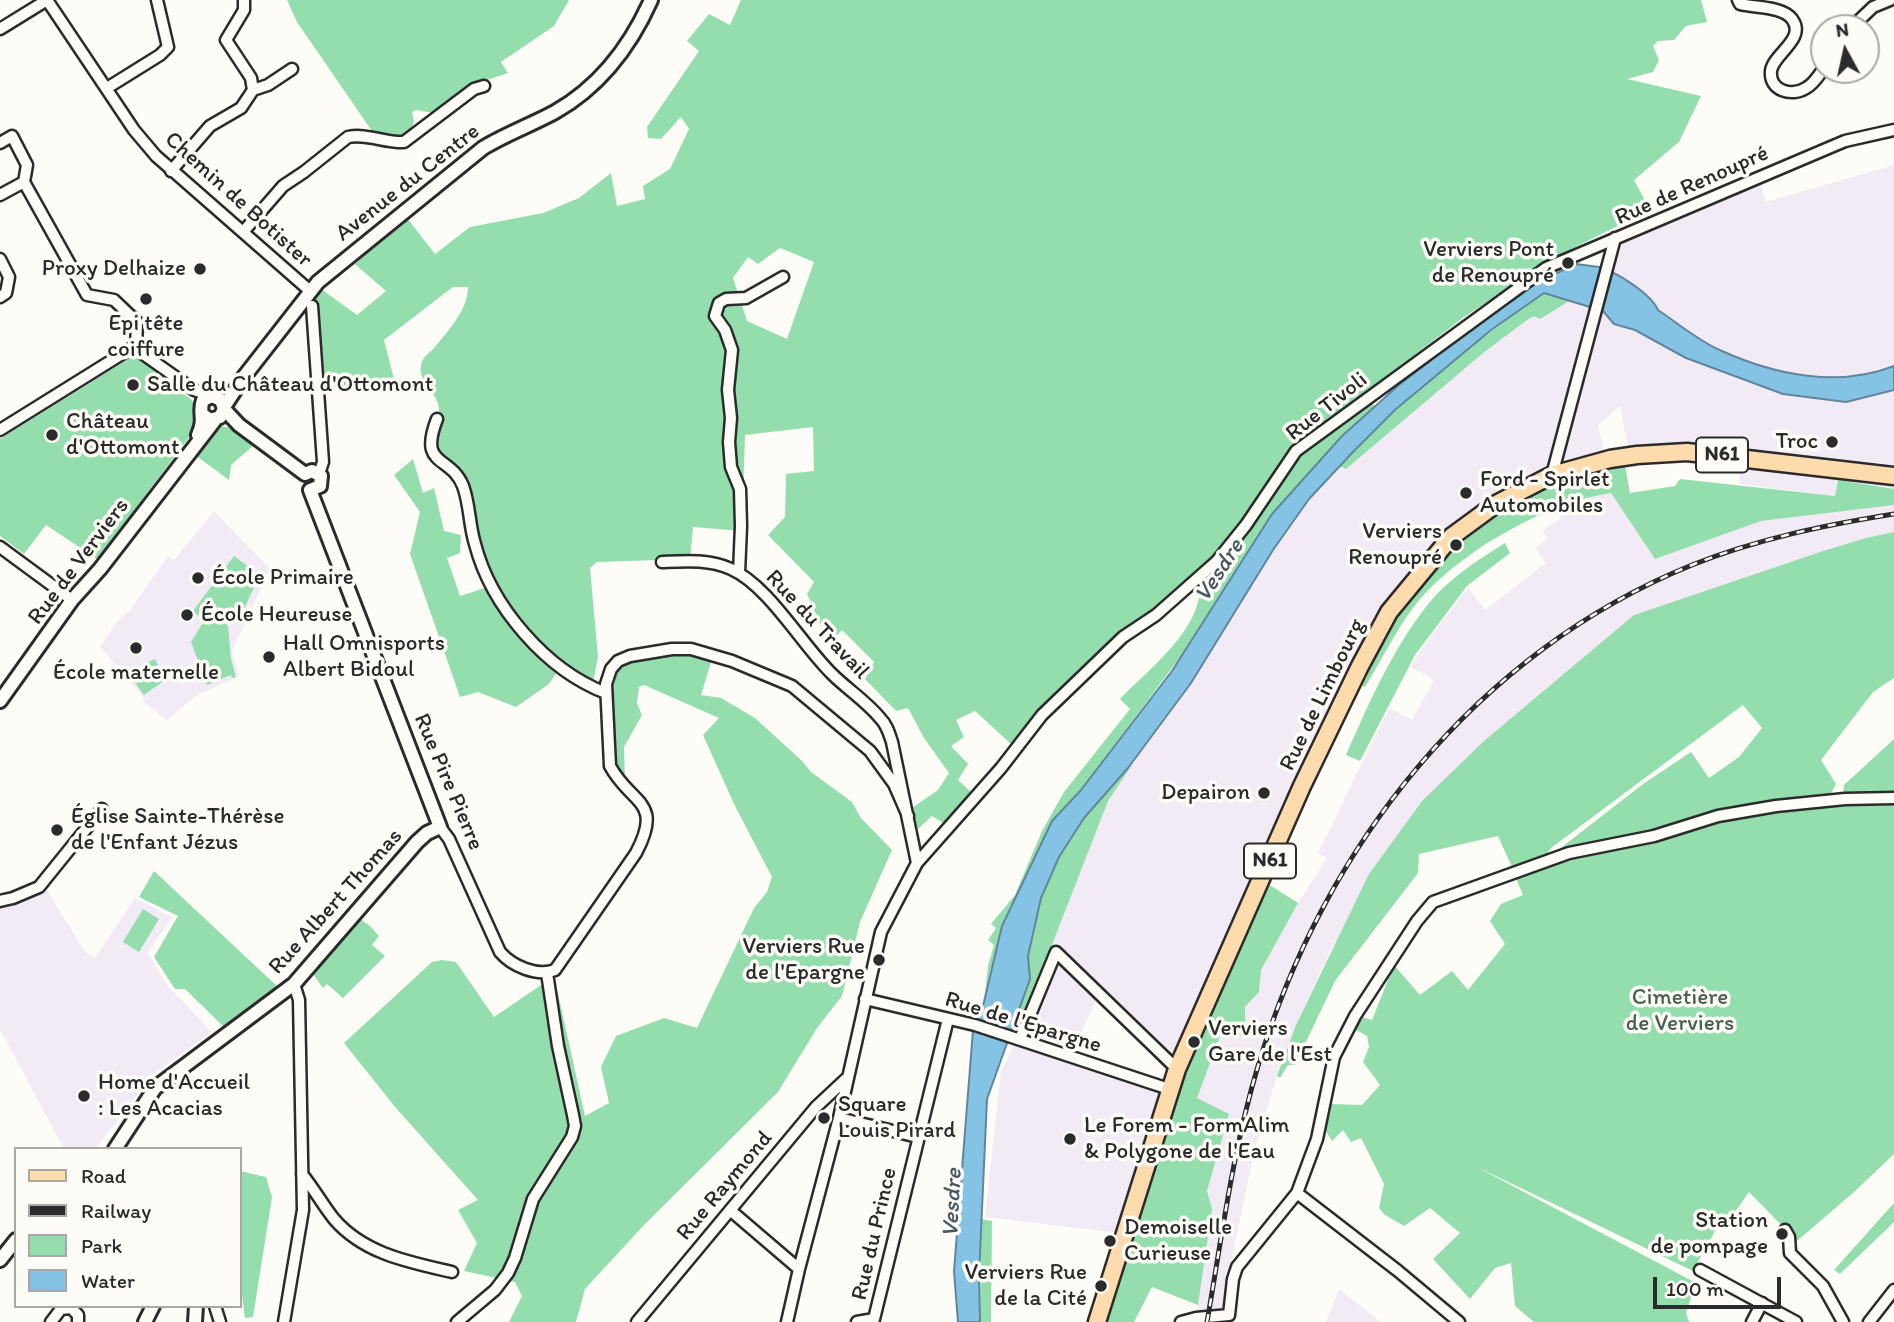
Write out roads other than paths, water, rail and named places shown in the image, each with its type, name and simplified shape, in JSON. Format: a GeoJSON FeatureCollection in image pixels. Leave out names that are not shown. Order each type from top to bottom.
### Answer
{"type":"FeatureCollection","features":[{"type":"Feature","properties":{"kind":"main road","name":"Rue de Limbourg"},"geometry":{"type":"LineString","coordinates":[[1097,1322],[1169,1089],[1308,774],[1389,612],[1451,537],[1496,504],[1552,475],[1610,460],[1687,452],[1894,476]]}},
{"type":"Feature","properties":{"kind":"street"},"geometry":{"type":"LineString","coordinates":[[0,29],[47,0]]}},
{"type":"Feature","properties":{"kind":"street","name":"Chemin de Botister"},"geometry":{"type":"LineString","coordinates":[[47,0],[134,130],[171,171],[309,290]]}},
{"type":"Feature","properties":{"kind":"street"},"geometry":{"type":"LineString","coordinates":[[107,88],[160,55],[168,47],[158,0]]}},
{"type":"Feature","properties":{"kind":"street"},"geometry":{"type":"LineString","coordinates":[[244,0],[244,10],[226,40],[251,78],[253,90]]}},
{"type":"Feature","properties":{"kind":"street","name":"Avenue du Centre"},"geometry":{"type":"LineString","coordinates":[[309,290],[483,148],[503,135],[553,113],[583,94],[608,70],[640,24],[650,0]]}},
{"type":"Feature","properties":{"kind":"street"},"geometry":{"type":"LineString","coordinates":[[1738,0],[1740,4],[1776,10],[1792,19],[1795,25],[1794,37],[1772,66],[1770,74],[1774,84],[1781,91],[1791,93],[1804,90],[1813,84]]}},
{"type":"Feature","properties":{"kind":"street"},"geometry":{"type":"LineString","coordinates":[[1866,14],[1873,7],[1890,0]]}},
{"type":"Feature","properties":{"kind":"street"},"geometry":{"type":"LineString","coordinates":[[171,171],[210,126],[240,107],[253,90],[268,85],[292,69]]}},
{"type":"Feature","properties":{"kind":"street"},"geometry":{"type":"LineString","coordinates":[[243,232],[283,186],[348,137],[404,142],[474,89],[484,86]]}},
{"type":"Feature","properties":{"kind":"street","name":"Rue de Renoupré"},"geometry":{"type":"LineString","coordinates":[[1552,475],[1615,238],[1845,141],[1894,130]]}},
{"type":"Feature","properties":{"kind":"street"},"geometry":{"type":"LineString","coordinates":[[0,143],[12,136],[27,165],[23,182],[87,295],[114,300],[137,323],[136,349]]}},
{"type":"Feature","properties":{"kind":"street"},"geometry":{"type":"LineString","coordinates":[[0,195],[23,182]]}},
{"type":"Feature","properties":{"kind":"street","name":"Rue Tivoli"},"geometry":{"type":"LineString","coordinates":[[788,1322],[799,1269],[839,1118],[881,932],[918,863],[1001,768],[1042,715],[1123,637],[1156,615],[1217,561],[1246,526],[1296,451],[1546,268],[1615,238]]}},
{"type":"Feature","properties":{"kind":"street"},"geometry":{"type":"LineString","coordinates":[[0,259],[9,277],[6,293],[0,296]]}},
{"type":"Feature","properties":{"kind":"street"},"geometry":{"type":"LineString","coordinates":[[739,573],[740,489],[731,467],[729,442],[731,418],[728,390],[732,350],[725,330],[715,316],[719,303],[726,299],[746,298],[783,277]]}},
{"type":"Feature","properties":{"kind":"street","name":"Rue de Verviers"},"geometry":{"type":"LineString","coordinates":[[0,701],[72,600],[100,569],[192,448],[214,408],[243,378],[309,290]]}},
{"type":"Feature","properties":{"kind":"street"},"geometry":{"type":"LineString","coordinates":[[313,306],[323,462],[319,474],[321,483],[317,489],[310,490],[302,482],[305,474],[312,471],[319,474]]}},
{"type":"Feature","properties":{"kind":"street"},"geometry":{"type":"LineString","coordinates":[[0,430],[130,349],[136,349],[305,474]]}},
{"type":"Feature","properties":{"kind":"street"},"geometry":{"type":"LineString","coordinates":[[438,419],[430,445],[441,462],[462,483],[477,551],[500,600],[525,636],[545,655],[594,689],[606,693]]}},
{"type":"Feature","properties":{"kind":"street","name":"Rue Pire Pierre"},"geometry":{"type":"LineString","coordinates":[[310,490],[440,827],[449,839],[500,952],[508,960],[537,972],[551,972]]}},
{"type":"Feature","properties":{"kind":"street"},"geometry":{"type":"LineString","coordinates":[[0,547],[72,600]]}},
{"type":"Feature","properties":{"kind":"street","name":"Rue du Travail"},"geometry":{"type":"LineString","coordinates":[[662,562],[701,561],[725,566],[739,573],[767,598],[832,674],[886,725],[901,777],[908,816]]}},
{"type":"Feature","properties":{"kind":"street"},"geometry":{"type":"LineString","coordinates":[[457,1322],[488,1297],[508,1273],[533,1199],[572,1137],[575,1126],[558,1046],[551,972],[636,853],[645,835],[648,821],[643,805],[610,766],[606,680],[618,660],[658,651],[691,649],[732,661],[792,686],[870,751],[894,784],[908,816],[918,863]]}},
{"type":"Feature","properties":{"kind":"street"},"geometry":{"type":"LineString","coordinates":[[1181,1322],[1196,1318],[1232,1319],[1233,1279],[1237,1267],[1297,1193],[1317,1139],[1334,1057],[1355,1016],[1433,902],[1569,853],[1654,836],[1718,816],[1776,806],[1845,799],[1894,798]]}},
{"type":"Feature","properties":{"kind":"street"},"geometry":{"type":"LineString","coordinates":[[0,901],[39,887],[102,809]]}},
{"type":"Feature","properties":{"kind":"street","name":"Rue Albert Thomas"},"geometry":{"type":"LineString","coordinates":[[115,1147],[155,1088],[294,984],[417,842],[440,827]]}},
{"type":"Feature","properties":{"kind":"street"},"geometry":{"type":"LineString","coordinates":[[1018,1038],[1056,952],[1177,1069]]}},
{"type":"Feature","properties":{"kind":"street"},"geometry":{"type":"LineString","coordinates":[[284,1322],[303,1210],[299,1000],[294,984]]}},
{"type":"Feature","properties":{"kind":"street","name":"Rue de l'Epargne"},"geometry":{"type":"LineString","coordinates":[[865,999],[975,1025],[1169,1089]]}},
{"type":"Feature","properties":{"kind":"street","name":"Rue du Prince"},"geometry":{"type":"LineString","coordinates":[[857,1322],[874,1319],[948,1019]]}},
{"type":"Feature","properties":{"kind":"street","name":"Rue Raymond"},"geometry":{"type":"LineString","coordinates":[[637,1322],[816,1107],[846,1079]]}},
{"type":"Feature","properties":{"kind":"street"},"geometry":{"type":"LineString","coordinates":[[839,1118],[918,1137]]}},
{"type":"Feature","properties":{"kind":"street"},"geometry":{"type":"LineString","coordinates":[[302,1174],[344,1230],[370,1248],[407,1262],[452,1272]]}},
{"type":"Feature","properties":{"kind":"street"},"geometry":{"type":"LineString","coordinates":[[1297,1193],[1459,1322]]}},
{"type":"Feature","properties":{"kind":"street"},"geometry":{"type":"LineString","coordinates":[[730,1210],[799,1269]]}},
{"type":"Feature","properties":{"kind":"street"},"geometry":{"type":"LineString","coordinates":[[1785,1230],[1789,1237],[1790,1253],[1823,1286],[1843,1322]]}},
{"type":"Feature","properties":{"kind":"street"},"geometry":{"type":"LineString","coordinates":[[0,1260],[14,1242]]}},
{"type":"Feature","properties":{"kind":"street"},"geometry":{"type":"LineString","coordinates":[[1700,1270],[1796,1322]]}},
{"type":"Feature","properties":{"kind":"street"},"geometry":{"type":"LineString","coordinates":[[1869,1322],[1894,1290]]}},
{"type":"Feature","properties":{"kind":"street"},"geometry":{"type":"LineString","coordinates":[[1752,1322],[1762,1303]]}},
{"type":"Feature","properties":{"kind":"street"},"geometry":{"type":"LineString","coordinates":[[51,1322],[61,1309],[71,1308],[78,1315],[78,1322]]}},
{"type":"Feature","properties":{"kind":"water"},"geometry":{"type":"Polygon","coordinates":[[[1576,264],[1599,267],[1624,279],[1648,297],[1658,310],[1690,332],[1714,347],[1742,359],[1764,367],[1807,376],[1851,376],[1894,366],[1894,390],[1846,402],[1783,394],[1686,358],[1635,330],[1614,324],[1603,311],[1544,293],[1491,330],[1396,409],[1309,499],[1273,550],[1191,683],[1128,768],[1084,818],[1059,857],[1041,898],[1028,956],[1030,979],[987,1099],[979,1275],[980,1322],[958,1322],[954,1271],[973,1030],[984,1002],[1002,926],[1052,821],[1081,790],[1172,671],[1272,514],[1342,436],[1400,384],[1484,319],[1536,283],[1576,264]]]}},
{"type":"Feature","properties":{"kind":"railway"},"geometry":{"type":"LineString","coordinates":[[1207,1322],[1249,1097],[1286,985],[1323,908],[1367,834],[1419,766],[1477,704],[1543,649],[1614,603],[1692,565],[1766,540],[1894,514]]}},
{"type":"Feature","properties":{"kind":"place","name":"Verviers Pont de Renoupré"},"geometry":{"type":"Point","coordinates":[1568,263]}},
{"type":"Feature","properties":{"kind":"place","name":"Proxy Delhaize"},"geometry":{"type":"Point","coordinates":[200,269]}},
{"type":"Feature","properties":{"kind":"place","name":"Epi tête coiffure"},"geometry":{"type":"Point","coordinates":[146,299]}},
{"type":"Feature","properties":{"kind":"place","name":"Salle du Château d'Ottomont"},"geometry":{"type":"Point","coordinates":[133,385]}},
{"type":"Feature","properties":{"kind":"place","name":"Château d'Ottomont"},"geometry":{"type":"Point","coordinates":[52,435]}},
{"type":"Feature","properties":{"kind":"place","name":"Troc"},"geometry":{"type":"Point","coordinates":[1832,442]}},
{"type":"Feature","properties":{"kind":"place","name":"Ford - Spirlet Automobiles"},"geometry":{"type":"Point","coordinates":[1466,493]}},
{"type":"Feature","properties":{"kind":"place","name":"Verviers Renoupré"},"geometry":{"type":"Point","coordinates":[1456,545]}},
{"type":"Feature","properties":{"kind":"place","name":"École Primaire"},"geometry":{"type":"Point","coordinates":[198,578]}},
{"type":"Feature","properties":{"kind":"place","name":"École Heureuse"},"geometry":{"type":"Point","coordinates":[187,615]}},
{"type":"Feature","properties":{"kind":"place","name":"École maternelle"},"geometry":{"type":"Point","coordinates":[136,648]}},
{"type":"Feature","properties":{"kind":"place","name":"Hall Omnisports Albert Bidoul"},"geometry":{"type":"Point","coordinates":[269,657]}},
{"type":"Feature","properties":{"kind":"place","name":"Depairon"},"geometry":{"type":"Point","coordinates":[1264,793]}},
{"type":"Feature","properties":{"kind":"place","name":"Église Sainte-Thérèse de l'Enfant Jézus"},"geometry":{"type":"Point","coordinates":[57,830]}},
{"type":"Feature","properties":{"kind":"place","name":"Verviers Rue de l'Epargne"},"geometry":{"type":"Point","coordinates":[879,960]}},
{"type":"Feature","properties":{"kind":"place","name":"Verviers Gare de l'Est"},"geometry":{"type":"Point","coordinates":[1194,1042]}},
{"type":"Feature","properties":{"kind":"place","name":"Home d'Accueil : Les Acacias"},"geometry":{"type":"Point","coordinates":[84,1096]}},
{"type":"Feature","properties":{"kind":"place","name":"Square Louis Pirard"},"geometry":{"type":"Point","coordinates":[824,1118]}},
{"type":"Feature","properties":{"kind":"place","name":"Le Forem - FormAlim & Polygone de l'Eau"},"geometry":{"type":"Point","coordinates":[1070,1139]}},
{"type":"Feature","properties":{"kind":"place","name":"Station de pompage"},"geometry":{"type":"Point","coordinates":[1782,1234]}},
{"type":"Feature","properties":{"kind":"place","name":"Demoiselle Curieuse"},"geometry":{"type":"Point","coordinates":[1110,1241]}},
{"type":"Feature","properties":{"kind":"place","name":"Verviers Rue de la Cité"},"geometry":{"type":"Point","coordinates":[1101,1286]}},
{"type":"Feature","properties":{"kind":"water label","name":"Vesdre"},"geometry":{"type":"Point","coordinates":[1220,571]}},
{"type":"Feature","properties":{"kind":"water label","name":"Vesdre"},"geometry":{"type":"Point","coordinates":[953,1203]}},
{"type":"Feature","properties":{"kind":"park label","name":"Cimetière de Verviers"},"geometry":{"type":"Point","coordinates":[1680,1011]}}]}
